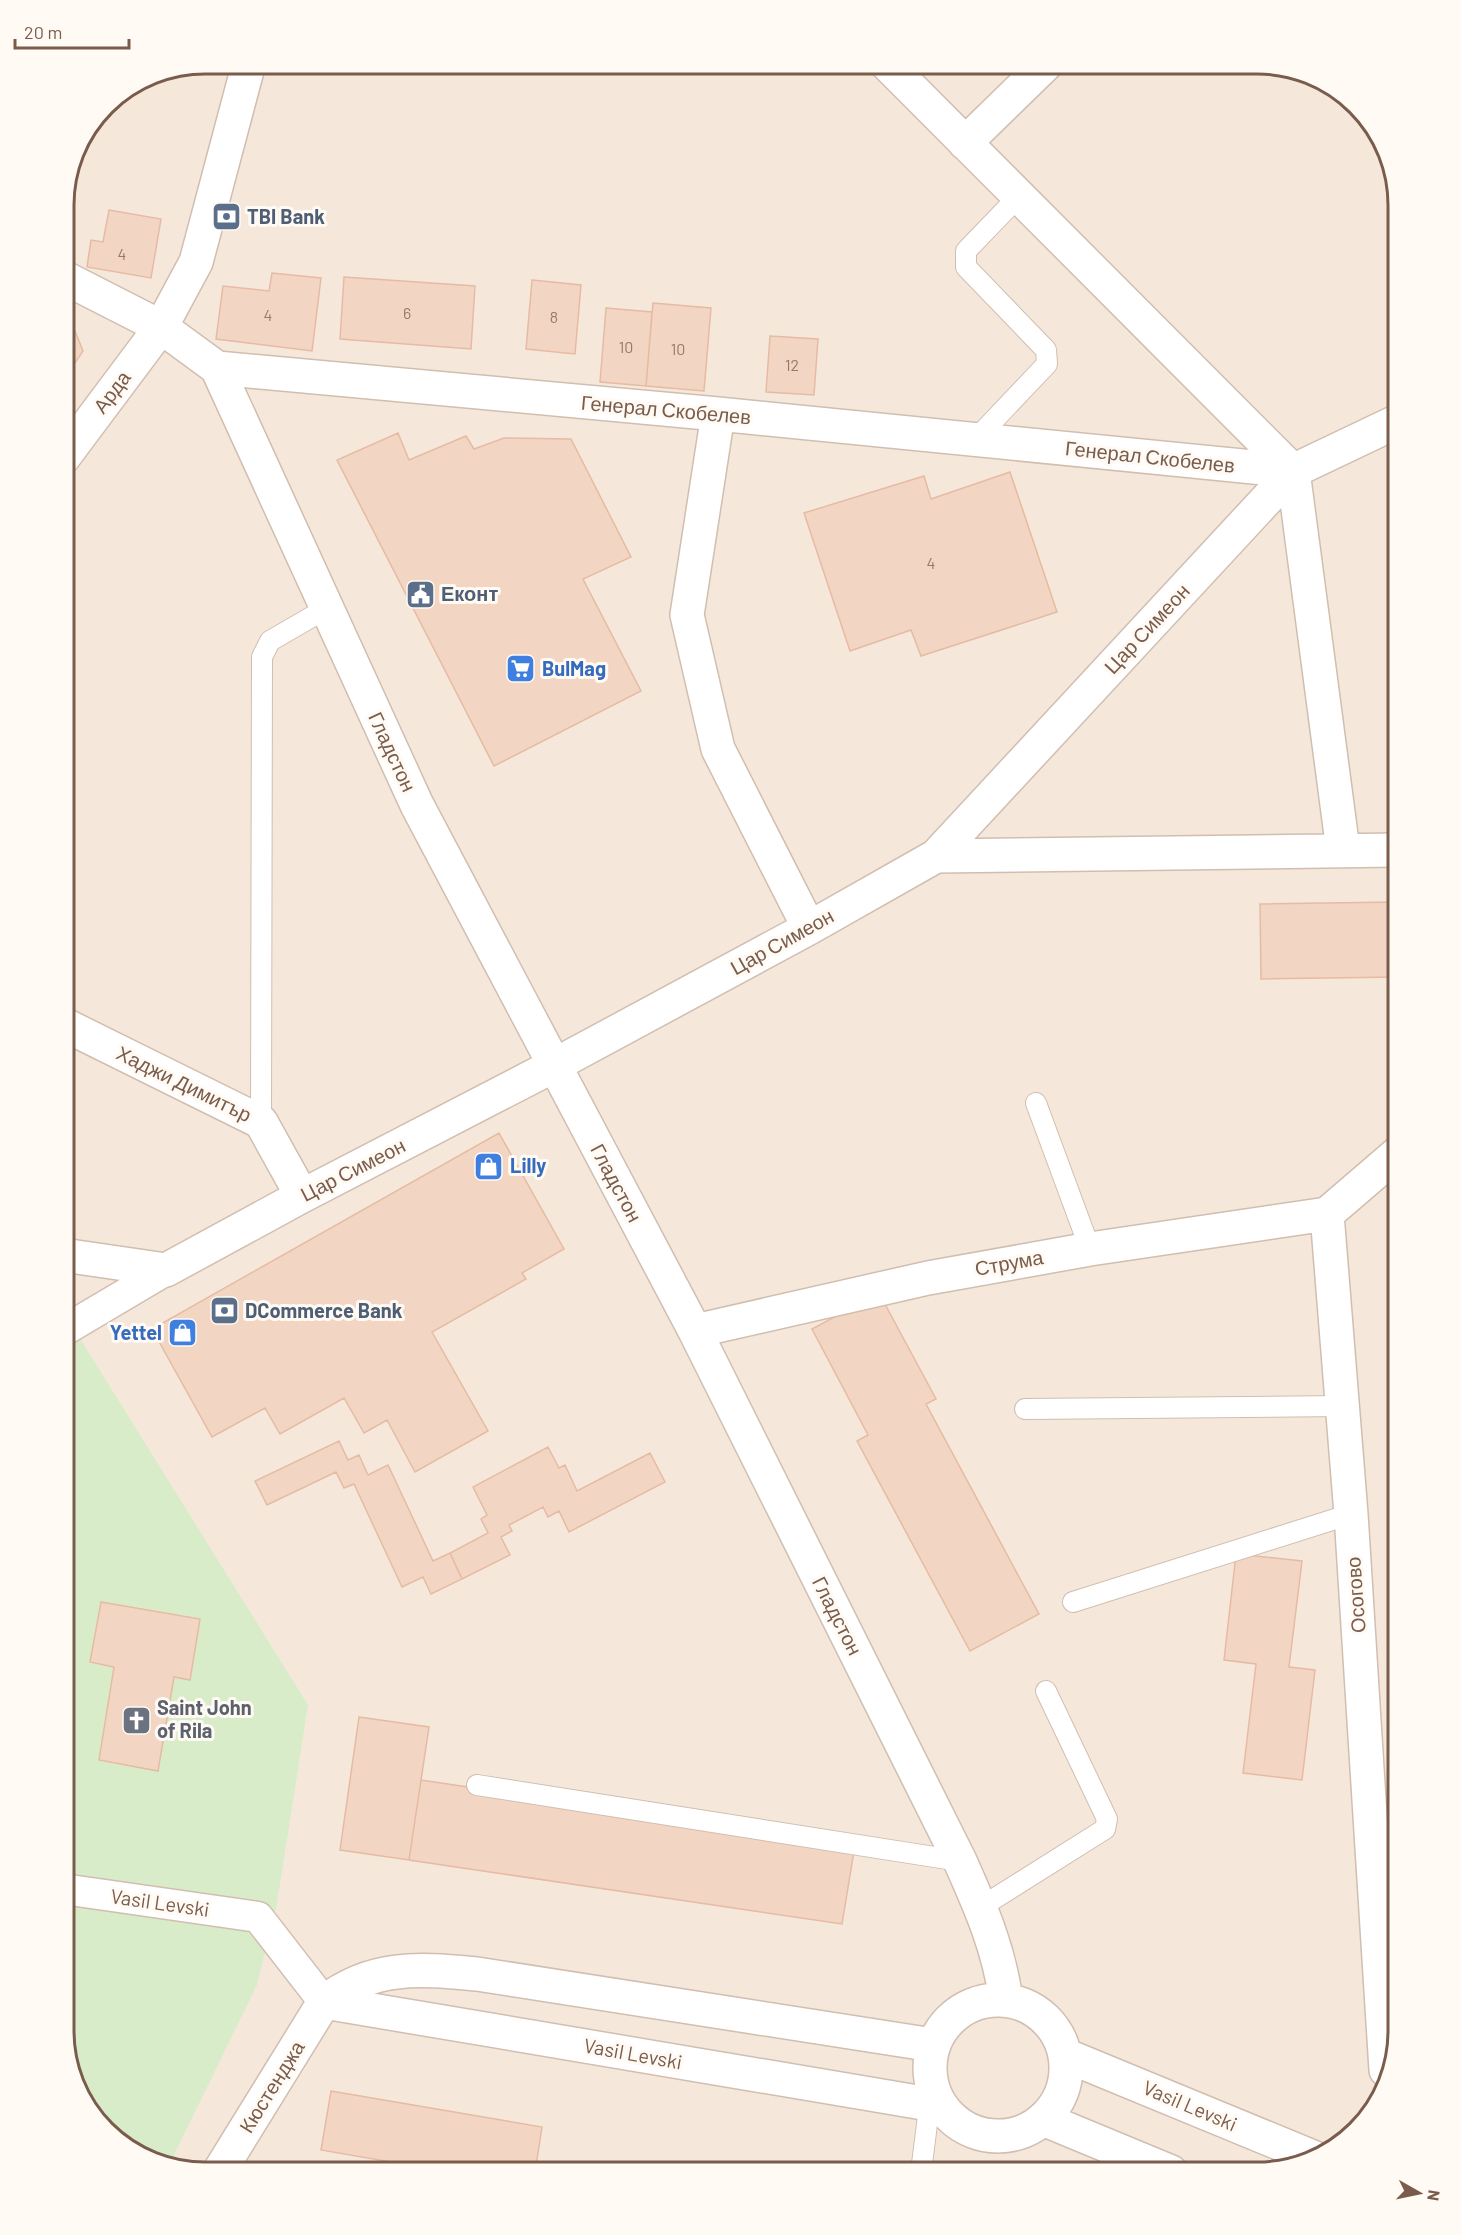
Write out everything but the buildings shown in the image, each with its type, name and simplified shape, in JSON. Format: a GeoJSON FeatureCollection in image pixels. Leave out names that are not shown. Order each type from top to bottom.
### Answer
{"type":"FeatureCollection","features":[{"type":"Feature","properties":{"kind":"street","name":"Арда"},"geometry":{"type":"LineString","coordinates":[[74,443],[161,327],[196,262],[246,74]]}},
{"type":"Feature","properties":{"kind":"street"},"geometry":{"type":"LineString","coordinates":[[897,74],[1293,471],[1343,850]]}},
{"type":"Feature","properties":{"kind":"street"},"geometry":{"type":"LineString","coordinates":[[965,143],[1036,74]]}},
{"type":"Feature","properties":{"kind":"street"},"geometry":{"type":"LineString","coordinates":[[74,283],[161,327],[217,368]]}},
{"type":"Feature","properties":{"kind":"street","name":"Генерал Скобелев"},"geometry":{"type":"LineString","coordinates":[[217,368],[718,414],[1293,471]]}},
{"type":"Feature","properties":{"kind":"street","name":"Гладстон"},"geometry":{"type":"LineString","coordinates":[[217,368],[417,806],[695,1331],[960,1861],[993,1940],[1006,2000]]}},
{"type":"Feature","properties":{"kind":"street"},"geometry":{"type":"LineString","coordinates":[[718,414],[687,615],[718,749],[809,928]]}},
{"type":"Feature","properties":{"kind":"street","name":"Цар Симеон"},"geometry":{"type":"LineString","coordinates":[[74,1324],[166,1270],[302,1196],[553,1066],[809,928],[936,856],[1293,471],[1388,426]]}},
{"type":"Feature","properties":{"kind":"street"},"geometry":{"type":"LineString","coordinates":[[936,856],[1388,850]]}},
{"type":"Feature","properties":{"kind":"street","name":"Хаджи Димитър"},"geometry":{"type":"LineString","coordinates":[[74,1029],[261,1122],[302,1196]]}},
{"type":"Feature","properties":{"kind":"street"},"geometry":{"type":"LineString","coordinates":[[1327,1214],[1388,1162]]}},
{"type":"Feature","properties":{"kind":"street","name":"Струма"},"geometry":{"type":"LineString","coordinates":[[695,1331],[928,1278],[1090,1248],[1327,1214]]}},
{"type":"Feature","properties":{"kind":"street","name":"Осогово"},"geometry":{"type":"LineString","coordinates":[[1327,1214],[1351,1514],[1385,2053]]}},
{"type":"Feature","properties":{"kind":"street"},"geometry":{"type":"LineString","coordinates":[[74,1257],[166,1270]]}},
{"type":"Feature","properties":{"kind":"street","name":"Vasil Levski"},"geometry":{"type":"LineString","coordinates":[[74,1891],[258,1917],[324,2002],[934,2098]]}},
{"type":"Feature","properties":{"kind":"street"},"geometry":{"type":"LineString","coordinates":[[324,2002],[348,1985],[376,1975],[417,1970],[447,1971],[933,2044]]}},
{"type":"Feature","properties":{"kind":"street"},"geometry":{"type":"LineString","coordinates":[[988,2000],[1006,2000],[1026,2006],[1044,2018],[1057,2035],[1065,2055],[1065,2078],[1058,2101],[1043,2119],[1023,2132],[1001,2136],[978,2134],[957,2123],[934,2098],[929,2071],[933,2044],[942,2029],[955,2015],[970,2006],[988,2000]]}},
{"type":"Feature","properties":{"kind":"street","name":"Кюстенджа"},"geometry":{"type":"LineString","coordinates":[[226,2161],[324,2002]]}},
{"type":"Feature","properties":{"kind":"street","name":"Vasil Levski"},"geometry":{"type":"LineString","coordinates":[[1065,2055],[1302,2153]]}},
{"type":"Feature","properties":{"kind":"street"},"geometry":{"type":"LineString","coordinates":[[1043,2119],[1147,2162]]}},
{"type":"Feature","properties":{"kind":"lane"},"geometry":{"type":"LineString","coordinates":[[975,440],[1047,364],[1046,350],[966,267],[966,251],[1018,197]]}},
{"type":"Feature","properties":{"kind":"lane"},"geometry":{"type":"LineString","coordinates":[[261,1122],[262,657],[270,641],[327,608]]}},
{"type":"Feature","properties":{"kind":"lane"},"geometry":{"type":"LineString","coordinates":[[1036,1103],[1090,1248]]}},
{"type":"Feature","properties":{"kind":"lane"},"geometry":{"type":"LineString","coordinates":[[1025,1409],[1342,1406]]}},
{"type":"Feature","properties":{"kind":"lane"},"geometry":{"type":"LineString","coordinates":[[1073,1602],[1351,1514]]}},
{"type":"Feature","properties":{"kind":"lane"},"geometry":{"type":"LineString","coordinates":[[981,1907],[1105,1829],[1107,1819],[1046,1691]]}},
{"type":"Feature","properties":{"kind":"lane"},"geometry":{"type":"LineString","coordinates":[[477,1785],[960,1861]]}},
{"type":"Feature","properties":{"kind":"lane"},"geometry":{"type":"LineString","coordinates":[[923,2162],[934,2098]]}},
{"type":"Feature","properties":{"kind":"shaded area"},"geometry":{"type":"Polygon","coordinates":[[[196,74],[1265,74],[1290,78],[1322,91],[1349,112],[1370,139],[1383,171],[1388,205],[1388,2030],[1383,2064],[1370,2096],[1349,2123],[1322,2144],[1290,2157],[1256,2162],[196,2161],[163,2155],[132,2139],[112,2123],[91,2096],[78,2064],[74,2030],[74,196],[80,163],[91,139],[112,112],[147,87],[163,80],[196,74]]]}},
{"type":"Feature","properties":{"kind":"green space"},"geometry":{"type":"Polygon","coordinates":[[[74,1329],[308,1705],[277,1903],[257,1985],[173,2157],[147,2148],[112,2123],[91,2096],[84,2080],[78,2064],[74,2030],[74,1329]]]}},
{"type":"Feature","properties":{"kind":"place","name":"TBI Bank"},"geometry":{"type":"Point","coordinates":[226,217]}},
{"type":"Feature","properties":{"kind":"place","name":"Еконт"},"geometry":{"type":"Point","coordinates":[420,594]}},
{"type":"Feature","properties":{"kind":"place","name":"BulMag"},"geometry":{"type":"Point","coordinates":[521,669]}},
{"type":"Feature","properties":{"kind":"place","name":"Lilly"},"geometry":{"type":"Point","coordinates":[489,1166]}},
{"type":"Feature","properties":{"kind":"place","name":"DCommerce Bank"},"geometry":{"type":"Point","coordinates":[224,1311]}},
{"type":"Feature","properties":{"kind":"place","name":"Yettel"},"geometry":{"type":"Point","coordinates":[183,1333]}},
{"type":"Feature","properties":{"kind":"place","name":"Saint John of Rila"},"geometry":{"type":"Point","coordinates":[136,1720]}}]}
